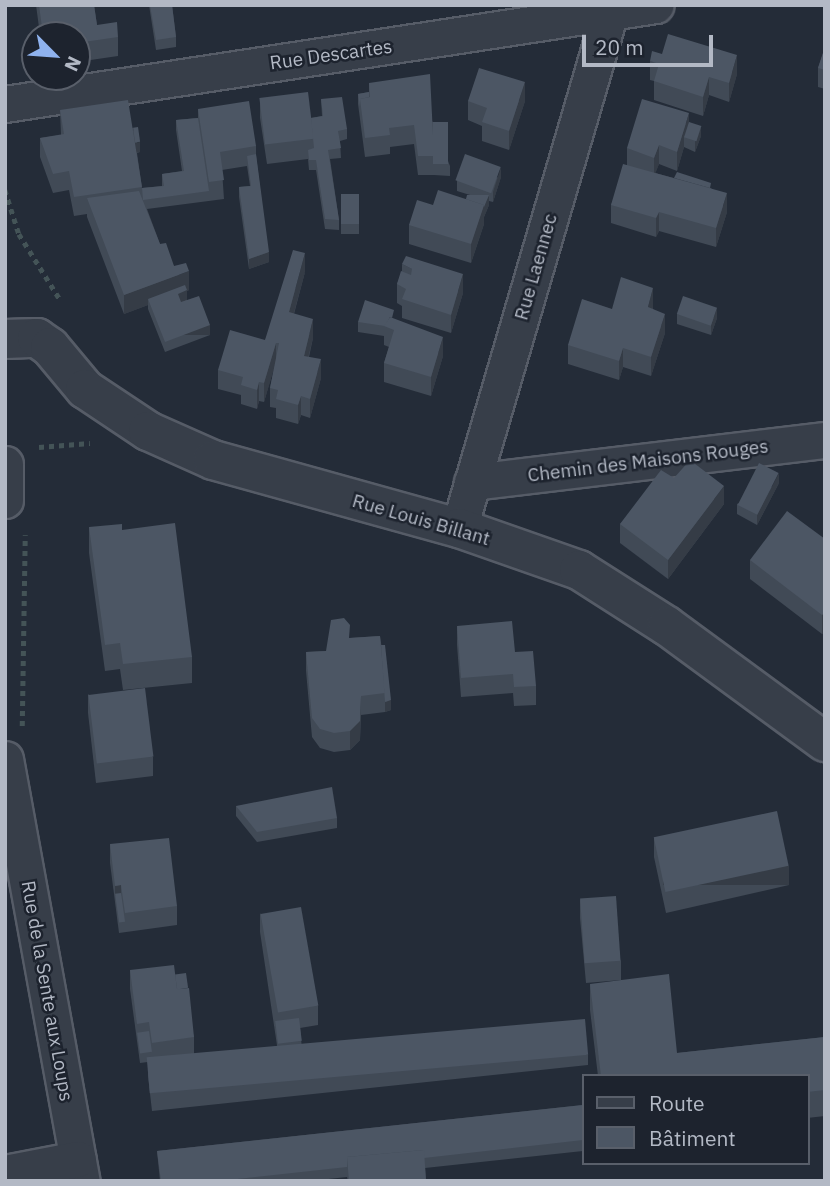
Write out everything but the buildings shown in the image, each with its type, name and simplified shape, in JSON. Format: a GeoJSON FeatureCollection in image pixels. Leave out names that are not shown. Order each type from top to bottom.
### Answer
{"type":"FeatureCollection","features":[{"type":"Feature","properties":{"kind":"street","name":"Rue Descartes"},"geometry":{"type":"LineString","coordinates":[[5,104],[611,9],[656,5]]}},
{"type":"Feature","properties":{"kind":"street","name":"Rue Laennec"},"geometry":{"type":"LineString","coordinates":[[459,528],[611,9]]}},
{"type":"Feature","properties":{"kind":"street","name":"Rue Louis Billant"},"geometry":{"type":"LineString","coordinates":[[5,339],[37,338],[50,347],[85,389],[148,431],[213,460],[459,528],[579,570],[667,626],[825,743]]}},
{"type":"Feature","properties":{"kind":"street","name":"Chemin des Maisons Rouges"},"geometry":{"type":"LineString","coordinates":[[472,482],[825,440]]}},
{"type":"Feature","properties":{"kind":"street"},"geometry":{"type":"LineString","coordinates":[[15,512],[19,460]]}},
{"type":"Feature","properties":{"kind":"street","name":"Rue de la Sente aux Loups"},"geometry":{"type":"LineString","coordinates":[[14,749],[80,1170]]}},
{"type":"Feature","properties":{"kind":"street"},"geometry":{"type":"LineString","coordinates":[[5,1173],[80,1170]]}},
{"type":"Feature","properties":{"kind":"path"},"geometry":{"type":"LineString","coordinates":[[19,460],[39,447],[104,439],[120,412]]}},
{"type":"Feature","properties":{"kind":"path"},"geometry":{"type":"LineString","coordinates":[[14,749],[15,512]]}}]}
